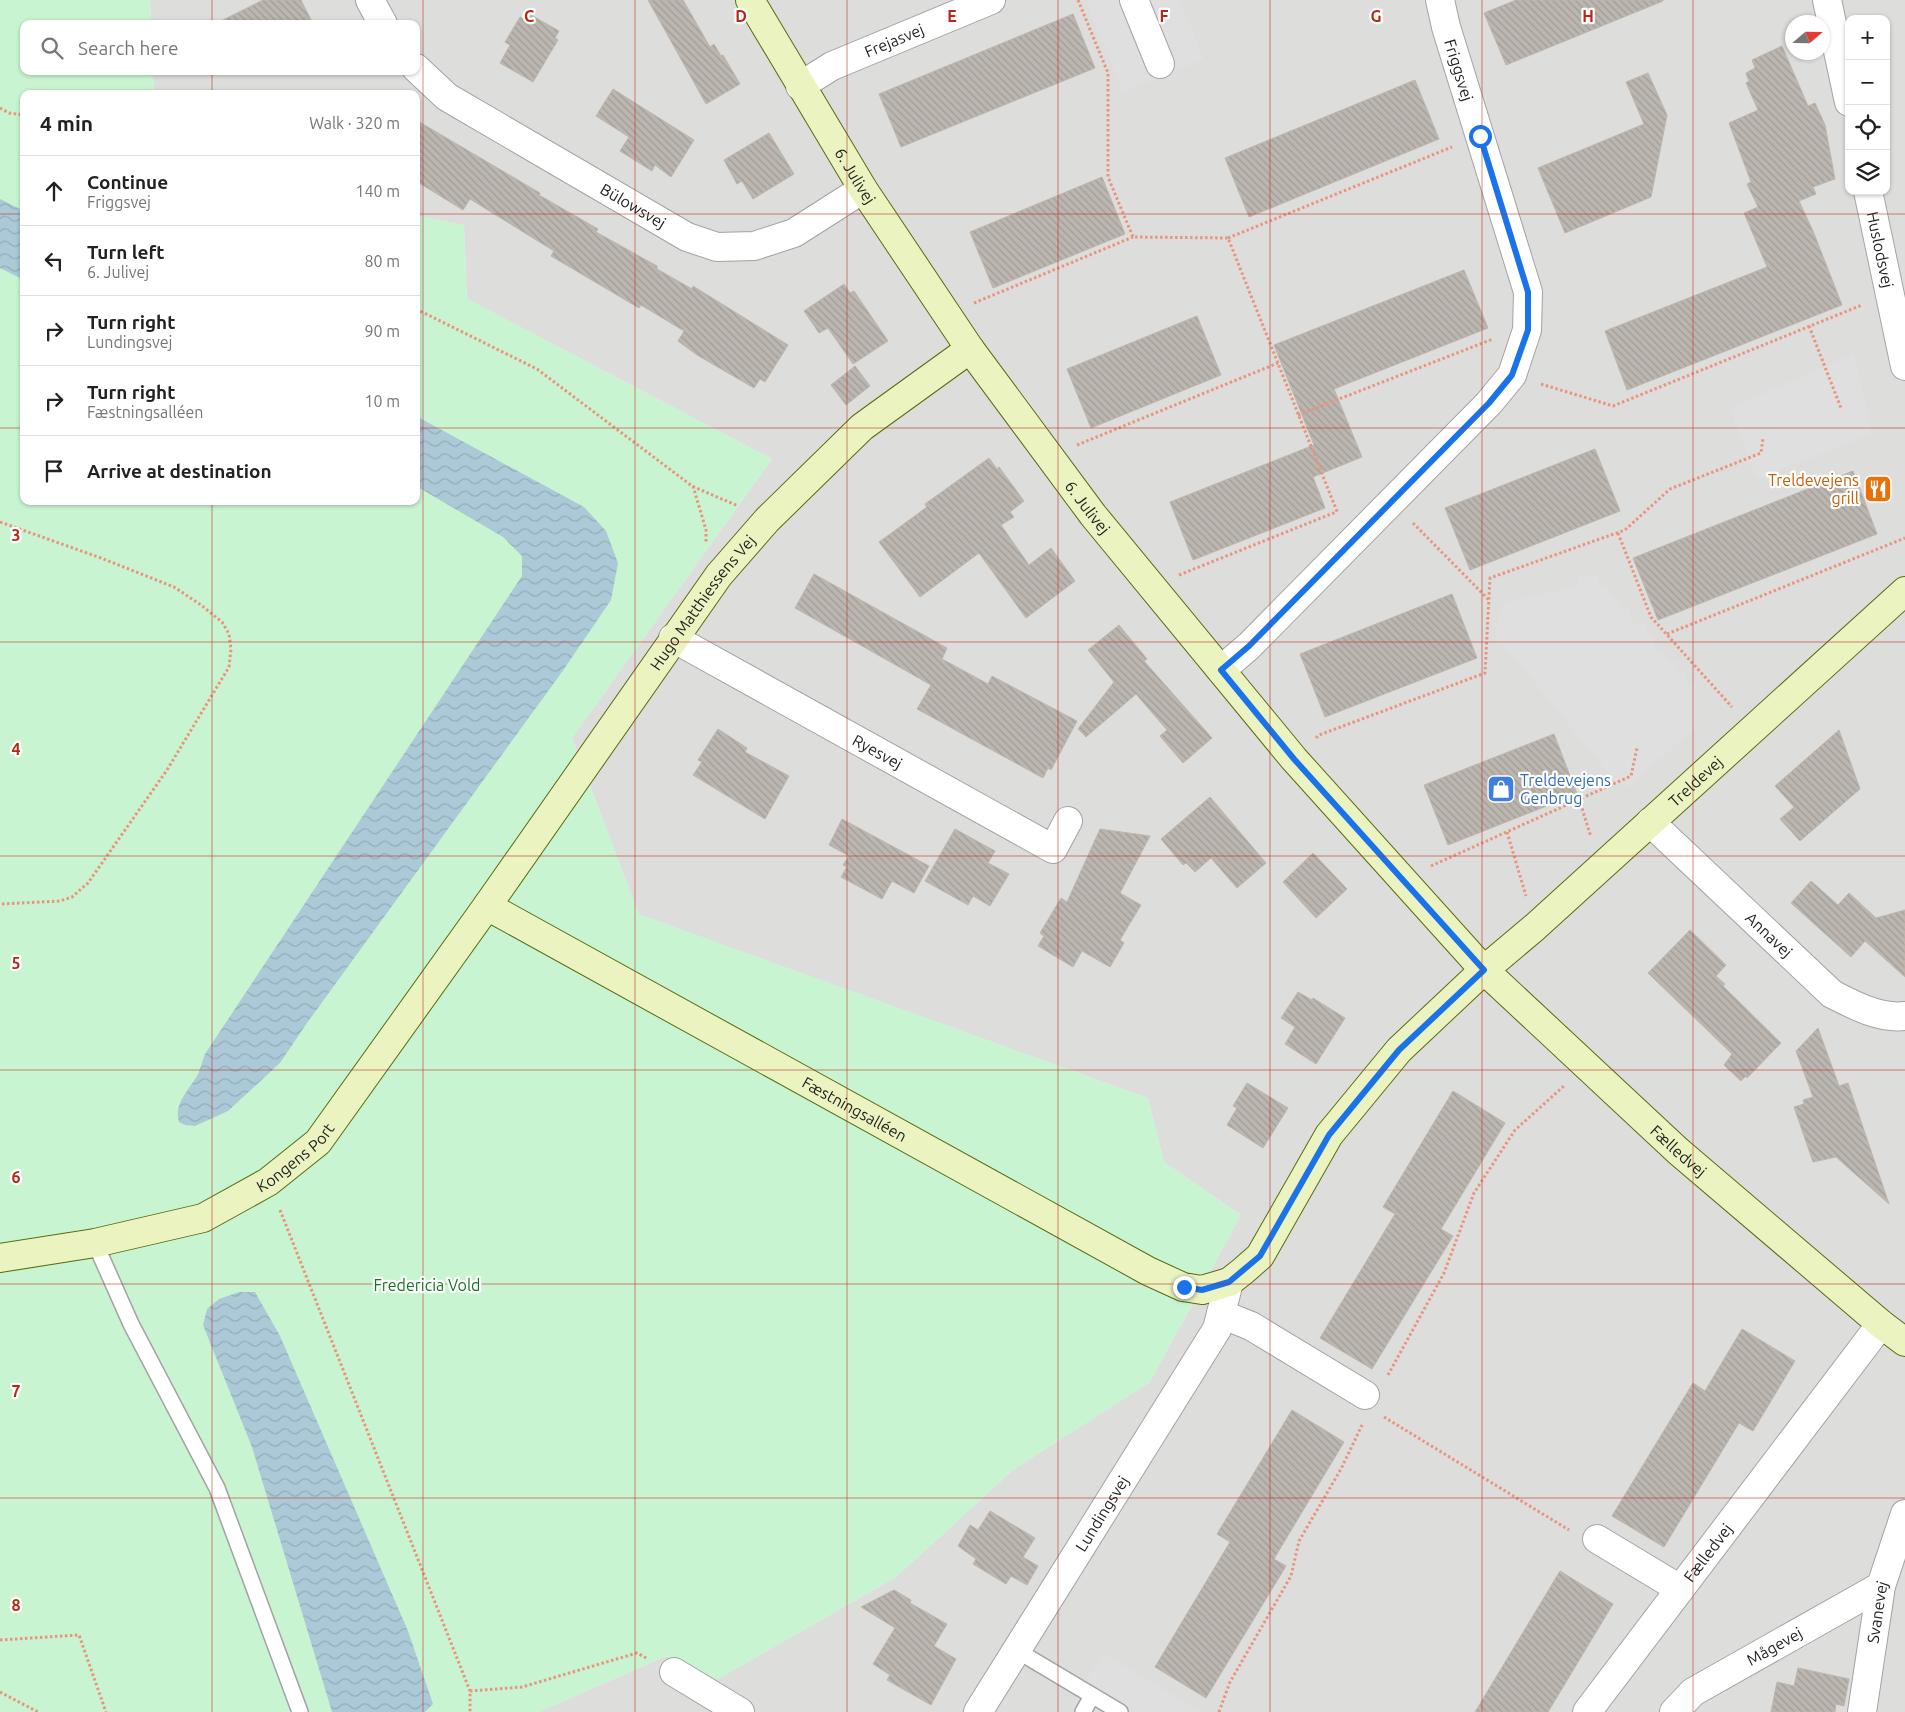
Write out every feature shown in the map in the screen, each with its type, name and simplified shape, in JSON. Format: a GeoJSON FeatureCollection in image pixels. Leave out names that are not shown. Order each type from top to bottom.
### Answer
{"type":"FeatureCollection","features":[{"type":"Feature","properties":{"kind":"street"},"geometry":{"type":"LineString","coordinates":[[370,0],[381,20]]}},
{"type":"Feature","properties":{"kind":"street","name":"6. Julivej"},"geometry":{"type":"LineString","coordinates":[[750,0],[863,189],[946,314],[1093,516],[1294,759],[1484,970]]}},
{"type":"Feature","properties":{"kind":"street","name":"Frejasvej"},"geometry":{"type":"LineString","coordinates":[[800,86],[832,66],[991,0]]}},
{"type":"Feature","properties":{"kind":"street"},"geometry":{"type":"LineString","coordinates":[[1134,0],[1160,64]]}},
{"type":"Feature","properties":{"kind":"street","name":"Friggsvej"},"geometry":{"type":"LineString","coordinates":[[1221,670],[1249,646],[1489,403],[1512,375],[1528,330],[1528,292],[1446,27],[1440,0]]}},
{"type":"Feature","properties":{"kind":"street"},"geometry":{"type":"LineString","coordinates":[[1827,0],[1845,83]]}},
{"type":"Feature","properties":{"kind":"street","name":"Bülowsvej"},"geometry":{"type":"LineString","coordinates":[[420,72],[448,98],[686,237],[717,247],[754,246],[794,233],[863,189]]}},
{"type":"Feature","properties":{"kind":"street","name":"Huslodsvej"},"geometry":{"type":"LineString","coordinates":[[1869,195],[1904,353]]}},
{"type":"Feature","properties":{"kind":"street","name":"Hugo Matthiessens Vej"},"geometry":{"type":"LineString","coordinates":[[487,906],[673,638],[719,575],[767,520],[862,428],[970,349]]}},
{"type":"Feature","properties":{"kind":"street","name":"Treldevej"},"geometry":{"type":"LineString","coordinates":[[1484,970],[1535,927],[1905,591]]}},
{"type":"Feature","properties":{"kind":"street","name":"Ryesvej"},"geometry":{"type":"LineString","coordinates":[[673,638],[1053,849],[1068,821]]}},
{"type":"Feature","properties":{"kind":"street","name":"Annavej"},"geometry":{"type":"LineString","coordinates":[[1650,822],[1832,994],[1863,1010],[1905,1016]]}},
{"type":"Feature","properties":{"kind":"street","name":"Kongens Port"},"geometry":{"type":"LineString","coordinates":[[0,1258],[95,1244],[203,1218],[268,1182],[318,1142],[487,906]]}},
{"type":"Feature","properties":{"kind":"street","name":"Fæstningsalléen"},"geometry":{"type":"LineString","coordinates":[[487,906],[1148,1271],[1184,1287],[1202,1290],[1229,1282]]}},
{"type":"Feature","properties":{"kind":"street"},"geometry":{"type":"LineString","coordinates":[[1229,1282],[1260,1256],[1329,1135],[1399,1050],[1484,970]]}},
{"type":"Feature","properties":{"kind":"street","name":"Fælledvej"},"geometry":{"type":"LineString","coordinates":[[1484,970],[1678,1151],[1881,1324],[1904,1340]]}},
{"type":"Feature","properties":{"kind":"street","name":"Lundingsvej"},"geometry":{"type":"LineString","coordinates":[[978,1712],[1217,1328],[1229,1282]]}},
{"type":"Feature","properties":{"kind":"street"},"geometry":{"type":"LineString","coordinates":[[1221,1314],[1251,1326],[1365,1395]]}},
{"type":"Feature","properties":{"kind":"street","name":"Fælledvej"},"geometry":{"type":"LineString","coordinates":[[1587,1712],[1881,1324]]}},
{"type":"Feature","properties":{"kind":"street","name":"Svanevej"},"geometry":{"type":"LineString","coordinates":[[1862,1712],[1881,1586],[1905,1514]]}},
{"type":"Feature","properties":{"kind":"street","name":"Fælledvej"},"geometry":{"type":"LineString","coordinates":[[1597,1539],[1680,1589]]}},
{"type":"Feature","properties":{"kind":"street","name":"Mågevej"},"geometry":{"type":"LineString","coordinates":[[1674,1712],[1693,1692],[1881,1586]]}},
{"type":"Feature","properties":{"kind":"street"},"geometry":{"type":"LineString","coordinates":[[674,1672],[740,1712]]}},
{"type":"Feature","properties":{"kind":"lane"},"geometry":{"type":"LineString","coordinates":[[95,1244],[131,1324],[217,1488],[300,1712]]}},
{"type":"Feature","properties":{"kind":"lane"},"geometry":{"type":"LineString","coordinates":[[1016,1650],[1120,1712]]}},
{"type":"Feature","properties":{"kind":"lane"},"geometry":{"type":"LineString","coordinates":[[1083,1712],[1092,1696]]}},
{"type":"Feature","properties":{"kind":"path"},"geometry":{"type":"LineString","coordinates":[[1078,0],[1108,73],[1108,177],[1133,237]]}},
{"type":"Feature","properties":{"kind":"path"},"geometry":{"type":"LineString","coordinates":[[0,108],[20,114]]}},
{"type":"Feature","properties":{"kind":"path"},"geometry":{"type":"LineString","coordinates":[[946,314],[1133,237],[1228,238],[1480,136]]}},
{"type":"Feature","properties":{"kind":"path"},"geometry":{"type":"LineString","coordinates":[[1228,238],[1337,512],[1354,540]]}},
{"type":"Feature","properties":{"kind":"path"},"geometry":{"type":"LineString","coordinates":[[1512,375],[1613,406],[1890,294]]}},
{"type":"Feature","properties":{"kind":"path"},"geometry":{"type":"LineString","coordinates":[[420,311],[537,369],[692,486],[767,520]]}},
{"type":"Feature","properties":{"kind":"path"},"geometry":{"type":"LineString","coordinates":[[1810,326],[1841,408]]}},
{"type":"Feature","properties":{"kind":"path"},"geometry":{"type":"LineString","coordinates":[[1298,415],[1507,333],[1528,330]]}},
{"type":"Feature","properties":{"kind":"path"},"geometry":{"type":"LineString","coordinates":[[1050,457],[1278,363]]}},
{"type":"Feature","properties":{"kind":"path"},"geometry":{"type":"LineString","coordinates":[[1294,759],[1319,735],[1485,673],[1490,578],[1625,530],[1670,489],[1761,453],[1763,438]]}},
{"type":"Feature","properties":{"kind":"path"},"geometry":{"type":"LineString","coordinates":[[692,486],[706,530],[705,562],[719,575]]}},
{"type":"Feature","properties":{"kind":"path"},"geometry":{"type":"LineString","coordinates":[[1392,501],[1489,601]]}},
{"type":"Feature","properties":{"kind":"path"},"geometry":{"type":"LineString","coordinates":[[1151,586],[1337,512]]}},
{"type":"Feature","properties":{"kind":"path"},"geometry":{"type":"LineString","coordinates":[[0,522],[101,558],[174,587],[222,622],[229,634],[231,649],[229,667],[167,770],[88,883],[72,897],[60,901],[0,904]]}},
{"type":"Feature","properties":{"kind":"path"},"geometry":{"type":"LineString","coordinates":[[1618,532],[1651,617],[1752,729]]}},
{"type":"Feature","properties":{"kind":"path"},"geometry":{"type":"LineString","coordinates":[[1667,634],[1905,538]]}},
{"type":"Feature","properties":{"kind":"path"},"geometry":{"type":"LineString","coordinates":[[1409,886],[1428,867],[1631,776],[1637,748]]}},
{"type":"Feature","properties":{"kind":"path"},"geometry":{"type":"LineString","coordinates":[[1579,799],[1601,866]]}},
{"type":"Feature","properties":{"kind":"path"},"geometry":{"type":"LineString","coordinates":[[1507,832],[1535,927]]}},
{"type":"Feature","properties":{"kind":"path"},"geometry":{"type":"LineString","coordinates":[[268,1182],[470,1691],[470,1712]]}},
{"type":"Feature","properties":{"kind":"path"},"geometry":{"type":"LineString","coordinates":[[1365,1395],[1370,1408],[1589,1542],[1597,1539]]}},
{"type":"Feature","properties":{"kind":"path"},"geometry":{"type":"LineString","coordinates":[[0,1640],[79,1635],[106,1712]]}},
{"type":"Feature","properties":{"kind":"path"},"geometry":{"type":"LineString","coordinates":[[470,1691],[522,1687],[637,1653],[674,1672]]}},
{"type":"Feature","properties":{"kind":"path"},"geometry":{"type":"LineString","coordinates":[[0,1692],[38,1712]]}},
{"type":"Feature","properties":{"kind":"shaded area"},"geometry":{"type":"Polygon","coordinates":[[[150,0],[1905,0],[1905,1712],[539,1712],[666,1656],[718,1679],[896,1577],[1013,1470],[1150,1382],[1241,1215],[1164,1162],[1148,1098],[639,915],[572,738],[772,459],[467,299],[464,225],[420,217],[420,90],[154,90],[153,75],[420,75],[420,20],[151,20],[150,0]]]}},
{"type":"Feature","properties":{"kind":"shaded area"},"geometry":{"type":"Polygon","coordinates":[[[1085,0],[1180,0],[1204,59],[1123,92],[1085,0]]]}},
{"type":"Feature","properties":{"kind":"shaded area"},"geometry":{"type":"Polygon","coordinates":[[[1854,354],[1872,434],[1756,479],[1730,408],[1854,354]]]}},
{"type":"Feature","properties":{"kind":"shaded area"},"geometry":{"type":"Polygon","coordinates":[[[1598,575],[1599,586],[1608,585],[1610,597],[1620,599],[1620,608],[1630,609],[1632,623],[1647,625],[1646,633],[1655,636],[1654,650],[1665,652],[1666,661],[1677,662],[1676,671],[1685,671],[1686,682],[1695,686],[1697,726],[1630,786],[1618,785],[1495,634],[1503,603],[1577,586],[1579,576],[1598,575]]]}},
{"type":"Feature","properties":{"kind":"shaded area"},"geometry":{"type":"Polygon","coordinates":[[[1103,1653],[1201,1712],[1086,1712],[1073,1704],[1103,1653]]]}},
{"type":"Feature","properties":{"kind":"green space","name":"Fredericia Vold"},"geometry":{"type":"Polygon","coordinates":[[[0,0],[150,0],[151,20],[20,20],[20,75],[153,75],[154,90],[20,90],[20,505],[420,505],[420,217],[464,225],[467,299],[772,459],[572,738],[639,914],[1148,1098],[1164,1162],[1241,1215],[1150,1382],[1013,1470],[896,1577],[718,1679],[666,1656],[539,1712],[0,1712],[0,0]]]}},
{"type":"Feature","properties":{"kind":"water"},"geometry":{"type":"Polygon","coordinates":[[[0,199],[20,209],[20,278],[0,268],[0,199]]]}},
{"type":"Feature","properties":{"kind":"water"},"geometry":{"type":"Polygon","coordinates":[[[420,418],[584,507],[606,531],[618,563],[611,600],[562,672],[280,1063],[228,1111],[195,1126],[179,1122],[178,1109],[180,1103],[198,1074],[205,1054],[522,576],[522,556],[503,537],[420,488],[420,418]]]}},
{"type":"Feature","properties":{"kind":"water"},"geometry":{"type":"Polygon","coordinates":[[[239,1292],[255,1292],[280,1336],[408,1631],[433,1704],[425,1712],[332,1712],[252,1447],[203,1325],[207,1309],[219,1299],[239,1292]]]}},
{"type":"Feature","properties":{"kind":"building"},"geometry":{"type":"Polygon","coordinates":[[[263,0],[301,0],[311,20],[223,20],[263,0]]]}},
{"type":"Feature","properties":{"kind":"building"},"geometry":{"type":"Polygon","coordinates":[[[648,0],[683,0],[710,47],[714,44],[721,56],[723,55],[740,84],[706,104],[648,0]]]}},
{"type":"Feature","properties":{"kind":"building"},"geometry":{"type":"Polygon","coordinates":[[[1516,0],[1663,1],[1506,65],[1484,13],[1516,0]]]}},
{"type":"Feature","properties":{"kind":"building"},"geometry":{"type":"Polygon","coordinates":[[[1073,14],[1095,68],[901,147],[879,94],[1073,14]]]}},
{"type":"Feature","properties":{"kind":"building"},"geometry":{"type":"Polygon","coordinates":[[[531,15],[559,31],[555,38],[558,40],[533,82],[500,63],[510,45],[505,42],[520,17],[527,21],[531,15]]]}},
{"type":"Feature","properties":{"kind":"building"},"geometry":{"type":"Polygon","coordinates":[[[1782,46],[1785,60],[1788,60],[1808,106],[1815,103],[1825,125],[1835,179],[1813,187],[1816,194],[1799,201],[1842,305],[1627,390],[1605,331],[1767,267],[1744,213],[1758,207],[1747,184],[1751,182],[1729,123],[1758,110],[1746,83],[1749,81],[1746,73],[1755,68],[1752,60],[1782,46]]]}},
{"type":"Feature","properties":{"kind":"building"},"geometry":{"type":"Polygon","coordinates":[[[1648,73],[1667,115],[1651,197],[1565,233],[1538,168],[1644,124],[1626,82],[1648,73]]]}},
{"type":"Feature","properties":{"kind":"building"},"geometry":{"type":"Polygon","coordinates":[[[1415,80],[1439,139],[1249,217],[1225,158],[1415,80]]]}},
{"type":"Feature","properties":{"kind":"building"},"geometry":{"type":"Polygon","coordinates":[[[613,89],[694,140],[671,177],[655,165],[652,171],[620,151],[629,137],[596,116],[613,89]]]}},
{"type":"Feature","properties":{"kind":"building"},"geometry":{"type":"Polygon","coordinates":[[[420,122],[540,193],[539,195],[598,229],[596,232],[657,266],[657,269],[692,289],[693,286],[788,345],[765,382],[760,379],[754,388],[697,355],[678,341],[684,331],[641,305],[639,308],[551,256],[554,251],[470,199],[463,210],[420,183],[420,122]]]}},
{"type":"Feature","properties":{"kind":"building"},"geometry":{"type":"Polygon","coordinates":[[[769,133],[794,174],[753,199],[742,181],[737,184],[724,160],[769,133]]]}},
{"type":"Feature","properties":{"kind":"building"},"geometry":{"type":"Polygon","coordinates":[[[1102,177],[1125,234],[993,288],[970,232],[1102,177]]]}},
{"type":"Feature","properties":{"kind":"building"},"geometry":{"type":"Polygon","coordinates":[[[1464,270],[1488,328],[1334,389],[1362,457],[1313,477],[1325,508],[1193,560],[1170,502],[1314,445],[1274,345],[1464,270]]]}},
{"type":"Feature","properties":{"kind":"building"},"geometry":{"type":"Polygon","coordinates":[[[844,284],[850,293],[854,291],[888,341],[853,364],[828,328],[819,333],[804,311],[844,284]]]}},
{"type":"Feature","properties":{"kind":"building"},"geometry":{"type":"Polygon","coordinates":[[[1197,316],[1221,375],[1091,428],[1067,369],[1197,316]]]}},
{"type":"Feature","properties":{"kind":"building"},"geometry":{"type":"Polygon","coordinates":[[[855,366],[870,386],[846,405],[831,385],[855,366]]]}},
{"type":"Feature","properties":{"kind":"building"},"geometry":{"type":"Polygon","coordinates":[[[1595,449],[1620,511],[1470,570],[1445,508],[1595,449]]]}},
{"type":"Feature","properties":{"kind":"building"},"geometry":{"type":"Polygon","coordinates":[[[989,458],[997,469],[999,467],[1024,501],[1010,512],[1014,517],[1001,525],[1029,565],[1051,548],[1075,581],[1026,618],[979,553],[920,597],[879,542],[927,507],[925,504],[989,458]]]}},
{"type":"Feature","properties":{"kind":"building"},"geometry":{"type":"Polygon","coordinates":[[[1853,471],[1877,534],[1658,620],[1633,558],[1853,471]]]}},
{"type":"Feature","properties":{"kind":"building"},"geometry":{"type":"Polygon","coordinates":[[[814,574],[947,648],[942,659],[988,684],[992,676],[1077,721],[1051,770],[1048,768],[1043,778],[917,709],[931,685],[795,608],[814,574]]]}},
{"type":"Feature","properties":{"kind":"building"},"geometry":{"type":"Polygon","coordinates":[[[1452,594],[1477,658],[1325,717],[1300,654],[1452,594]]]}},
{"type":"Feature","properties":{"kind":"building"},"geometry":{"type":"Polygon","coordinates":[[[1119,625],[1147,659],[1144,661],[1212,738],[1183,763],[1160,736],[1167,730],[1136,694],[1086,737],[1078,729],[1114,682],[1088,650],[1119,625]]]}},
{"type":"Feature","properties":{"kind":"building"},"geometry":{"type":"Polygon","coordinates":[[[718,729],[747,748],[745,752],[789,776],[765,819],[693,775],[702,762],[698,760],[718,729]]]}},
{"type":"Feature","properties":{"kind":"building"},"geometry":{"type":"Polygon","coordinates":[[[1839,730],[1860,789],[1800,841],[1780,819],[1794,807],[1775,786],[1839,730]]]}},
{"type":"Feature","properties":{"kind":"building"},"geometry":{"type":"Polygon","coordinates":[[[1554,734],[1577,794],[1448,845],[1424,785],[1554,734]]]}},
{"type":"Feature","properties":{"kind":"building"},"geometry":{"type":"Polygon","coordinates":[[[1210,797],[1266,863],[1237,888],[1211,858],[1195,872],[1186,863],[1183,865],[1161,839],[1210,797]]]}},
{"type":"Feature","properties":{"kind":"building"},"geometry":{"type":"Polygon","coordinates":[[[842,819],[929,866],[914,893],[892,881],[882,899],[841,877],[847,867],[843,865],[849,856],[829,845],[842,819]]]}},
{"type":"Feature","properties":{"kind":"building"},"geometry":{"type":"Polygon","coordinates":[[[955,829],[995,851],[988,863],[1009,874],[990,906],[973,896],[968,905],[925,881],[955,829]]]}},
{"type":"Feature","properties":{"kind":"building"},"geometry":{"type":"Polygon","coordinates":[[[1100,829],[1150,836],[1120,893],[1141,905],[1120,940],[1124,943],[1110,967],[1082,951],[1073,967],[1038,946],[1044,936],[1040,933],[1061,898],[1067,902],[1100,829]]]}},
{"type":"Feature","properties":{"kind":"building"},"geometry":{"type":"Polygon","coordinates":[[[1313,853],[1347,889],[1316,918],[1283,882],[1313,853]]]}},
{"type":"Feature","properties":{"kind":"building"},"geometry":{"type":"Polygon","coordinates":[[[1811,881],[1838,905],[1849,893],[1876,918],[1905,910],[1905,977],[1865,941],[1851,957],[1791,903],[1811,881]]]}},
{"type":"Feature","properties":{"kind":"building"},"geometry":{"type":"Polygon","coordinates":[[[1690,930],[1726,965],[1716,976],[1725,984],[1723,986],[1781,1043],[1747,1078],[1746,1076],[1741,1081],[1724,1065],[1732,1054],[1648,973],[1690,930]]]}},
{"type":"Feature","properties":{"kind":"building"},"geometry":{"type":"Polygon","coordinates":[[[1298,992],[1312,1000],[1313,998],[1345,1018],[1316,1064],[1285,1044],[1295,1027],[1281,1018],[1298,992]]]}},
{"type":"Feature","properties":{"kind":"building"},"geometry":{"type":"Polygon","coordinates":[[[1818,1028],[1839,1086],[1848,1083],[1889,1204],[1836,1157],[1813,1162],[1794,1107],[1804,1104],[1803,1100],[1813,1097],[1796,1051],[1818,1028]]]}},
{"type":"Feature","properties":{"kind":"building"},"geometry":{"type":"Polygon","coordinates":[[[1247,1083],[1288,1108],[1263,1148],[1227,1125],[1237,1108],[1233,1106],[1247,1083]]]}},
{"type":"Feature","properties":{"kind":"building"},"geometry":{"type":"Polygon","coordinates":[[[1453,1091],[1505,1123],[1441,1229],[1453,1236],[1372,1369],[1320,1338],[1395,1214],[1383,1207],[1453,1091]]]}},
{"type":"Feature","properties":{"kind":"building"},"geometry":{"type":"Polygon","coordinates":[[[1742,1329],[1795,1361],[1753,1431],[1739,1423],[1664,1547],[1612,1516],[1693,1383],[1705,1391],[1742,1329]]]}},
{"type":"Feature","properties":{"kind":"building"},"geometry":{"type":"Polygon","coordinates":[[[1292,1410],[1344,1442],[1274,1559],[1286,1566],[1206,1698],[1155,1667],[1230,1542],[1217,1534],[1292,1410]]]}},
{"type":"Feature","properties":{"kind":"building"},"geometry":{"type":"Polygon","coordinates":[[[990,1511],[1035,1538],[1023,1557],[1038,1566],[1027,1585],[1011,1576],[1006,1584],[973,1564],[976,1559],[958,1546],[970,1525],[978,1530],[990,1511]]]}},
{"type":"Feature","properties":{"kind":"building"},"geometry":{"type":"Polygon","coordinates":[[[1560,1571],[1613,1604],[1548,1712],[1475,1712],[1560,1571]]]}},
{"type":"Feature","properties":{"kind":"building"},"geometry":{"type":"Polygon","coordinates":[[[894,1590],[911,1600],[910,1603],[947,1624],[934,1646],[956,1659],[931,1705],[887,1680],[890,1675],[873,1664],[895,1628],[861,1607],[894,1590]]]}},
{"type":"Feature","properties":{"kind":"building"},"geometry":{"type":"Polygon","coordinates":[[[1798,1668],[1849,1679],[1844,1706],[1836,1704],[1835,1712],[1771,1712],[1777,1682],[1794,1686],[1798,1668]]]}},
{"type":"Feature","properties":{"kind":"place","name":"Treldevejens grill"},"geometry":{"type":"Point","coordinates":[1878,489]}},
{"type":"Feature","properties":{"kind":"place","name":"Treldevejens Genbrug"},"geometry":{"type":"Point","coordinates":[1501,789]}},
{"type":"Feature","properties":{"kind":"route"},"geometry":{"type":"LineString","coordinates":[[1184,1287],[1202,1290],[1229,1282],[1260,1256],[1329,1135],[1399,1050],[1484,970],[1294,759],[1221,670],[1249,646],[1489,403],[1512,375],[1528,330],[1528,292],[1480,136]]}}]}
